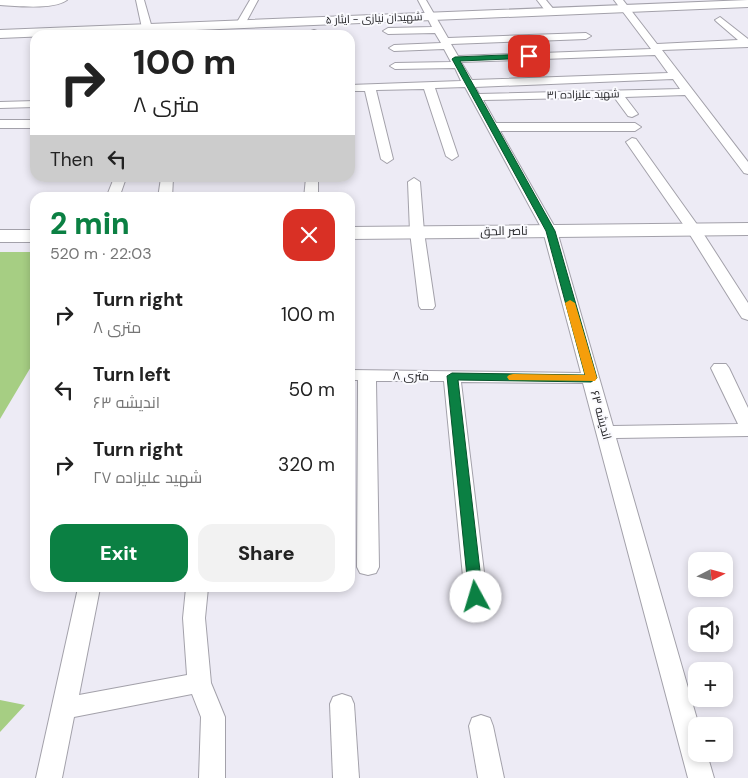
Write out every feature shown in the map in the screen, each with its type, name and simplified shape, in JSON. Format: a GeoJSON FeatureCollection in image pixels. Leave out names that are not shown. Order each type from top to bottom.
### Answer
{"type":"FeatureCollection","features":[{"type":"Feature","properties":{"kind":"street"},"geometry":{"type":"LineString","coordinates":[[0,2],[63,0]]}},
{"type":"Feature","properties":{"kind":"street"},"geometry":{"type":"LineString","coordinates":[[139,30],[140,0]]}},
{"type":"Feature","properties":{"kind":"street"},"geometry":{"type":"LineString","coordinates":[[242,24],[254,0]]}},
{"type":"Feature","properties":{"kind":"street","name":"اندیشه ۶۳"},"geometry":{"type":"LineString","coordinates":[[422,0],[550,231],[701,778]]}},
{"type":"Feature","properties":{"kind":"street"},"geometry":{"type":"LineString","coordinates":[[541,0],[550,11]]}},
{"type":"Feature","properties":{"kind":"street","name":"شهیدان نیازی - ایثار ۵"},"geometry":{"type":"LineString","coordinates":[[139,30],[550,11],[622,4],[748,3]]}},
{"type":"Feature","properties":{"kind":"street"},"geometry":{"type":"LineString","coordinates":[[622,4],[748,170]]}},
{"type":"Feature","properties":{"kind":"street"},"geometry":{"type":"LineString","coordinates":[[720,20],[748,44]]}},
{"type":"Feature","properties":{"kind":"street"},"geometry":{"type":"LineString","coordinates":[[388,31],[439,30]]}},
{"type":"Feature","properties":{"kind":"street","name":"شهیدان نیازی - ایثار ۵"},"geometry":{"type":"LineString","coordinates":[[0,34],[30,33]]}},
{"type":"Feature","properties":{"kind":"street"},"geometry":{"type":"LineString","coordinates":[[394,48],[586,36]]}},
{"type":"Feature","properties":{"kind":"street"},"geometry":{"type":"LineString","coordinates":[[394,66],[748,44]]}},
{"type":"Feature","properties":{"kind":"street"},"geometry":{"type":"LineString","coordinates":[[355,88],[468,82],[677,76]]}},
{"type":"Feature","properties":{"kind":"street"},"geometry":{"type":"LineString","coordinates":[[428,84],[452,156]]}},
{"type":"Feature","properties":{"kind":"street"},"geometry":{"type":"LineString","coordinates":[[370,87],[387,159]]}},
{"type":"Feature","properties":{"kind":"street","name":"شهید علیزاده ۳۱"},"geometry":{"type":"LineString","coordinates":[[476,97],[690,92]]}},
{"type":"Feature","properties":{"kind":"street"},"geometry":{"type":"LineString","coordinates":[[584,94],[594,108]]}},
{"type":"Feature","properties":{"kind":"street"},"geometry":{"type":"LineString","coordinates":[[617,94],[632,114]]}},
{"type":"Feature","properties":{"kind":"street"},"geometry":{"type":"LineString","coordinates":[[0,105],[30,104]]}},
{"type":"Feature","properties":{"kind":"street"},"geometry":{"type":"LineString","coordinates":[[0,124],[30,124]]}},
{"type":"Feature","properties":{"kind":"street"},"geometry":{"type":"LineString","coordinates":[[493,127],[634,127]]}},
{"type":"Feature","properties":{"kind":"street"},"geometry":{"type":"LineString","coordinates":[[632,142],[694,230],[748,315]]}},
{"type":"Feature","properties":{"kind":"street"},"geometry":{"type":"LineString","coordinates":[[414,182],[417,232],[427,306]]}},
{"type":"Feature","properties":{"kind":"street","name":"ناصر الحق"},"geometry":{"type":"LineString","coordinates":[[355,233],[748,229]]}},
{"type":"Feature","properties":{"kind":"street"},"geometry":{"type":"LineString","coordinates":[[0,236],[30,236]]}},
{"type":"Feature","properties":{"kind":"street"},"geometry":{"type":"LineString","coordinates":[[606,432],[748,429],[720,368]]}},
{"type":"Feature","properties":{"kind":"street"},"geometry":{"type":"LineString","coordinates":[[358,375],[368,567]]}},
{"type":"Feature","properties":{"kind":"street","name":"۸ متری"},"geometry":{"type":"LineString","coordinates":[[358,375],[591,378]]}},
{"type":"Feature","properties":{"kind":"street"},"geometry":{"type":"LineString","coordinates":[[452,376],[476,597]]}},
{"type":"Feature","properties":{"kind":"street"},"geometry":{"type":"LineString","coordinates":[[50,778],[88,592]]}},
{"type":"Feature","properties":{"kind":"street"},"geometry":{"type":"LineString","coordinates":[[197,592],[194,618],[199,683],[213,717],[212,778]]}},
{"type":"Feature","properties":{"kind":"street"},"geometry":{"type":"LineString","coordinates":[[64,708],[199,683]]}},
{"type":"Feature","properties":{"kind":"street"},"geometry":{"type":"LineString","coordinates":[[342,704],[346,778]]}},
{"type":"Feature","properties":{"kind":"street"},"geometry":{"type":"LineString","coordinates":[[481,726],[491,778]]}},
{"type":"Feature","properties":{"kind":"green space"},"geometry":{"type":"Polygon","coordinates":[[[0,252],[30,252],[30,368],[0,419],[0,252]]]}},
{"type":"Feature","properties":{"kind":"green space"},"geometry":{"type":"Polygon","coordinates":[[[0,700],[25,705],[0,732],[0,700]]]}},
{"type":"Feature","properties":{"kind":"slow traffic"},"geometry":{"type":"LineString","coordinates":[[513,377],[591,378],[570,303]]}},
{"type":"Feature","properties":{"kind":"route"},"geometry":{"type":"LineString","coordinates":[[476,597],[452,376],[591,378],[550,231],[455,59],[529,56]]}}]}
